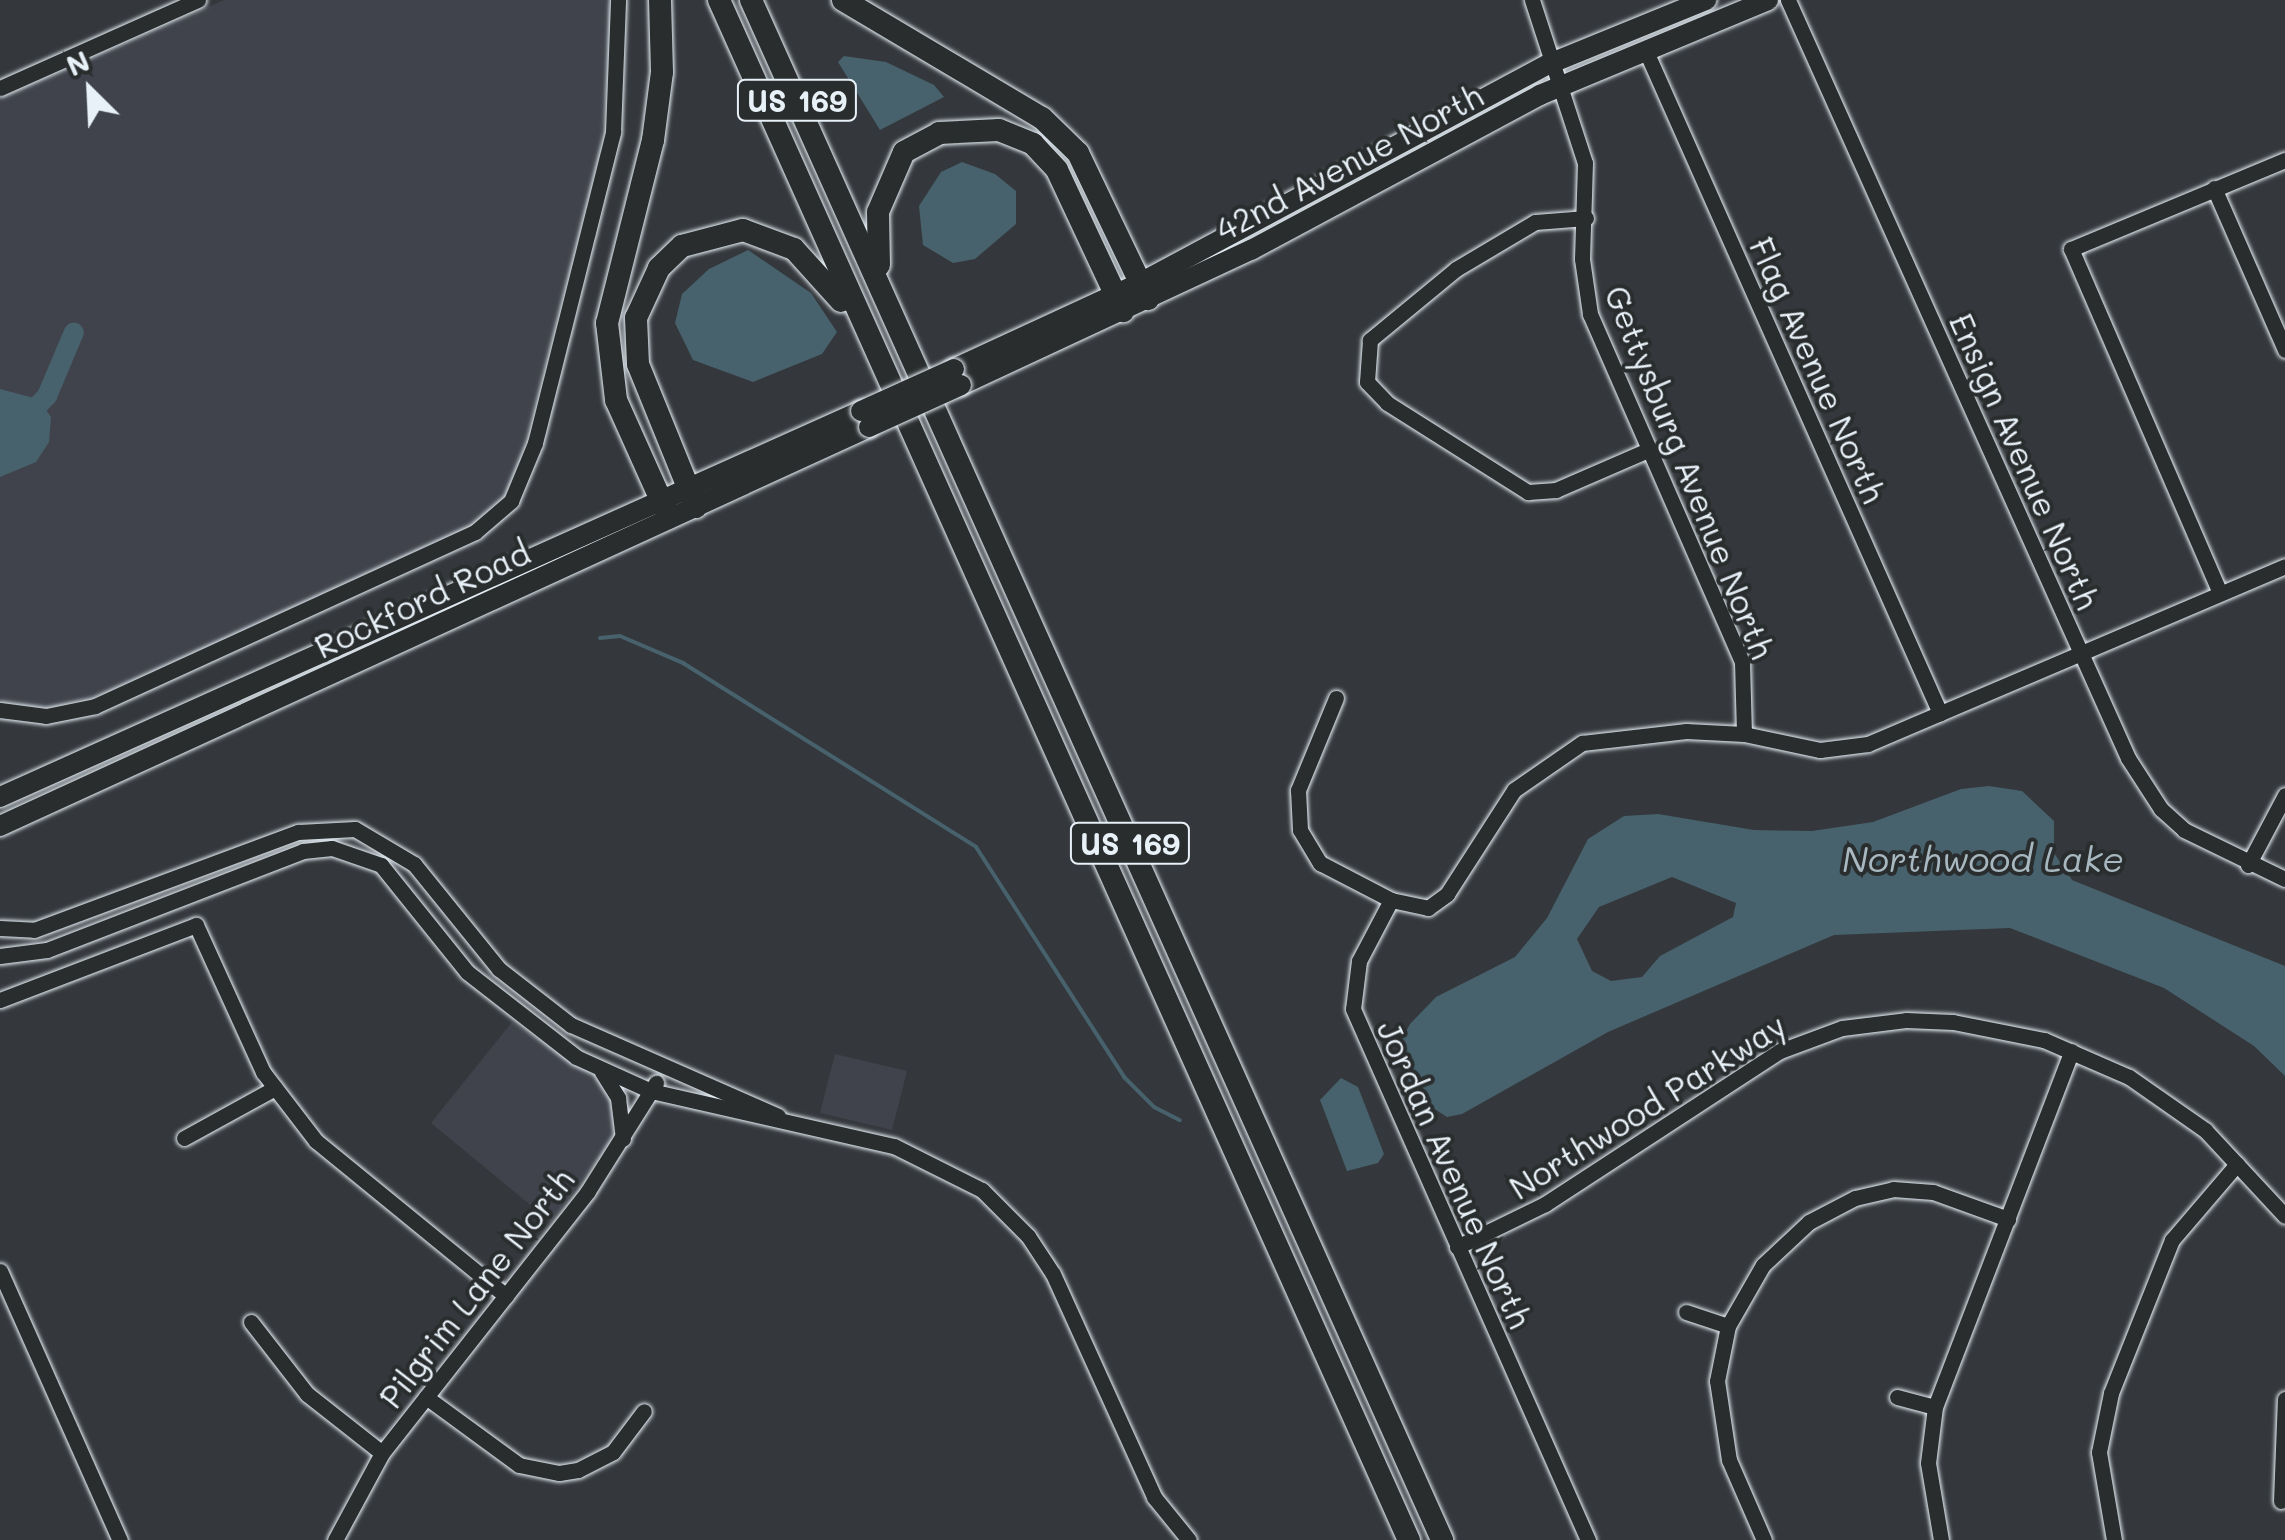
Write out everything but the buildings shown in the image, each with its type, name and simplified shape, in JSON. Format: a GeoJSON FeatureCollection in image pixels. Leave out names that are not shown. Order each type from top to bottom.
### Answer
{"type":"FeatureCollection","features":[{"type":"Feature","properties":{"kind":"highway"},"geometry":{"type":"LineString","coordinates":[[660,0],[662,72],[652,140],[607,323],[616,400],[665,508]]}},
{"type":"Feature","properties":{"kind":"highway","name":"US 169"},"geometry":{"type":"LineString","coordinates":[[719,0],[862,327],[1409,1540]]}},
{"type":"Feature","properties":{"kind":"highway","name":"US 169"},"geometry":{"type":"LineString","coordinates":[[751,0],[1442,1540]]}},
{"type":"Feature","properties":{"kind":"highway"},"geometry":{"type":"LineString","coordinates":[[843,0],[1042,118],[1078,153],[1144,291]]}},
{"type":"Feature","properties":{"kind":"highway"},"geometry":{"type":"LineString","coordinates":[[880,284],[878,212],[904,152],[939,133],[988,128],[1032,144],[1050,161],[1120,303]]}},
{"type":"Feature","properties":{"kind":"highway"},"geometry":{"type":"LineString","coordinates":[[692,497],[636,345],[639,305],[671,256],[717,232],[767,238],[814,265],[862,327]]}},
{"type":"Feature","properties":{"kind":"main road","name":"42nd Avenue North"},"geometry":{"type":"LineString","coordinates":[[1144,291],[1549,64],[1706,0]]}},
{"type":"Feature","properties":{"kind":"main road","name":"42nd Avenue North"},"geometry":{"type":"LineString","coordinates":[[865,419],[1120,303],[1558,86],[1768,0]]}},
{"type":"Feature","properties":{"kind":"main road","name":"Rockford Road"},"geometry":{"type":"LineString","coordinates":[[0,797],[865,419]]}},
{"type":"Feature","properties":{"kind":"main road","name":"Rockford Road"},"geometry":{"type":"LineString","coordinates":[[0,826],[665,508]]}},
{"type":"Feature","properties":{"kind":"street"},"geometry":{"type":"LineString","coordinates":[[0,88],[198,0]]}},
{"type":"Feature","properties":{"kind":"street"},"geometry":{"type":"LineString","coordinates":[[0,710],[46,716],[95,706],[475,532],[511,501],[535,442],[613,132],[618,0]]}},
{"type":"Feature","properties":{"kind":"street","name":"Gettysburg Avenue North"},"geometry":{"type":"LineString","coordinates":[[1532,0],[1549,64],[1580,139],[1586,218],[1582,260],[1590,314],[1742,662],[1744,734]]}},
{"type":"Feature","properties":{"kind":"street","name":"Ensign Avenue North"},"geometry":{"type":"LineString","coordinates":[[1788,0],[2128,758],[2161,809],[2209,847],[2285,879]]}},
{"type":"Feature","properties":{"kind":"street","name":"Flag Avenue North"},"geometry":{"type":"LineString","coordinates":[[1645,49],[1940,713]]}},
{"type":"Feature","properties":{"kind":"street"},"geometry":{"type":"LineString","coordinates":[[2220,593],[2071,249],[2285,160]]}},
{"type":"Feature","properties":{"kind":"street"},"geometry":{"type":"LineString","coordinates":[[2214,188],[2285,350]]}},
{"type":"Feature","properties":{"kind":"street"},"geometry":{"type":"LineString","coordinates":[[1586,218],[1550,217],[1482,250],[1380,329],[1365,352],[1367,382],[1387,403],[1518,487],[1538,494],[1648,450]]}},
{"type":"Feature","properties":{"kind":"street"},"geometry":{"type":"LineString","coordinates":[[1336,698],[1298,790],[1300,830],[1320,863],[1391,900],[1415,908],[1439,903],[1514,790],[1557,754],[1609,736],[1744,734],[1844,749],[1940,713],[2285,566]]}},
{"type":"Feature","properties":{"kind":"street"},"geometry":{"type":"LineString","coordinates":[[2248,865],[2285,796]]}},
{"type":"Feature","properties":{"kind":"street"},"geometry":{"type":"LineString","coordinates":[[0,928],[34,930],[298,832],[355,829],[414,864],[454,920],[538,1001],[663,1070],[782,1118]]}},
{"type":"Feature","properties":{"kind":"street"},"geometry":{"type":"LineString","coordinates":[[0,956],[47,950],[303,851],[332,848],[381,865],[490,994],[599,1069],[651,1092],[782,1118],[925,1157],[1006,1212],[1052,1274],[1154,1496],[1189,1540]]}},
{"type":"Feature","properties":{"kind":"street","name":"Jordan Avenue North"},"geometry":{"type":"LineString","coordinates":[[1391,900],[1358,961],[1354,1009],[1588,1540]]}},
{"type":"Feature","properties":{"kind":"street"},"geometry":{"type":"LineString","coordinates":[[0,1000],[196,924],[244,1038],[275,1088],[346,1171],[506,1296]]}},
{"type":"Feature","properties":{"kind":"street","name":"Northwood Parkway"},"geometry":{"type":"LineString","coordinates":[[1457,1247],[1545,1204],[1780,1051],[1842,1028],[1953,1022],[2072,1050],[2169,1102],[2237,1164],[2285,1216]]}},
{"type":"Feature","properties":{"kind":"street"},"geometry":{"type":"LineString","coordinates":[[1941,1540],[1928,1463],[1935,1406],[2072,1050]]}},
{"type":"Feature","properties":{"kind":"street"},"geometry":{"type":"LineString","coordinates":[[599,1069],[616,1092],[623,1139]]}},
{"type":"Feature","properties":{"kind":"street","name":"Pilgrim Lane North"},"geometry":{"type":"LineString","coordinates":[[335,1540],[382,1453],[623,1139],[663,1070]]}},
{"type":"Feature","properties":{"kind":"street"},"geometry":{"type":"LineString","coordinates":[[184,1138],[275,1088]]}},
{"type":"Feature","properties":{"kind":"street"},"geometry":{"type":"LineString","coordinates":[[2114,1540],[2099,1452],[2111,1393],[2172,1240],[2237,1164]]}},
{"type":"Feature","properties":{"kind":"street"},"geometry":{"type":"LineString","coordinates":[[1764,1540],[1720,1424],[1718,1381],[1728,1326],[1744,1292],[1784,1242],[1855,1198],[1910,1189],[2008,1219]]}},
{"type":"Feature","properties":{"kind":"street"},"geometry":{"type":"LineString","coordinates":[[0,1271],[120,1540]]}},
{"type":"Feature","properties":{"kind":"street"},"geometry":{"type":"LineString","coordinates":[[1686,1312],[1728,1326]]}},
{"type":"Feature","properties":{"kind":"street"},"geometry":{"type":"LineString","coordinates":[[251,1322],[307,1394],[382,1453]]}},
{"type":"Feature","properties":{"kind":"street"},"geometry":{"type":"LineString","coordinates":[[1897,1397],[1935,1406]]}},
{"type":"Feature","properties":{"kind":"street"},"geometry":{"type":"LineString","coordinates":[[426,1398],[519,1465],[558,1472],[578,1470],[613,1452],[644,1411]]}},
{"type":"Feature","properties":{"kind":"street"},"geometry":{"type":"LineString","coordinates":[[2280,1501],[2285,1400]]}},
{"type":"Feature","properties":{"kind":"shaded area"},"geometry":{"type":"Polygon","coordinates":[[[224,0],[609,0],[612,41],[599,156],[517,474],[505,496],[470,527],[103,694],[48,709],[0,701],[0,98],[224,0]]]}},
{"type":"Feature","properties":{"kind":"shaded area"},"geometry":{"type":"Polygon","coordinates":[[[512,1022],[603,1081],[617,1116],[610,1142],[551,1222],[431,1123],[512,1022]]]}},
{"type":"Feature","properties":{"kind":"shaded area"},"geometry":{"type":"Polygon","coordinates":[[[835,1054],[907,1071],[892,1130],[820,1113],[835,1054]]]}},
{"type":"Feature","properties":{"kind":"water"},"geometry":{"type":"Polygon","coordinates":[[[844,56],[886,62],[934,85],[944,97],[880,130],[838,62],[844,56]]]}},
{"type":"Feature","properties":{"kind":"water"},"geometry":{"type":"Polygon","coordinates":[[[962,162],[995,174],[1016,191],[1016,224],[975,259],[953,263],[923,245],[919,206],[941,172],[962,162]]]}},
{"type":"Feature","properties":{"kind":"water"},"geometry":{"type":"Polygon","coordinates":[[[748,250],[811,293],[837,332],[822,354],[753,382],[693,360],[675,323],[682,294],[709,269],[748,250]]]}},
{"type":"Feature","properties":{"kind":"water"},"geometry":{"type":"Polygon","coordinates":[[[0,389],[38,399],[51,417],[49,442],[36,462],[0,477],[0,389]]]}},
{"type":"Feature","properties":{"kind":"water","name":"Northwood Lake"},"geometry":{"type":"Polygon","coordinates":[[[1989,786],[2022,791],[2054,821],[2054,853],[2072,880],[2285,966],[2285,1076],[2254,1046],[2164,988],[2010,928],[1834,935],[1608,1032],[1462,1114],[1447,1117],[1430,1106],[1404,1075],[1396,1050],[1410,1024],[1436,997],[1515,957],[1547,918],[1588,839],[1624,816],[1658,814],[1754,830],[1812,831],[1873,822],[1961,789],[1989,786]],[[1672,877],[1599,907],[1577,939],[1592,971],[1611,981],[1642,977],[1660,956],[1733,917],[1736,903],[1672,877]]]}},
{"type":"Feature","properties":{"kind":"water"},"geometry":{"type":"Polygon","coordinates":[[[1341,1078],[1358,1087],[1384,1154],[1378,1163],[1347,1171],[1320,1100],[1341,1078]]]}},
{"type":"Feature","properties":{"kind":"waterway"},"geometry":{"type":"LineString","coordinates":[[0,445],[47,396],[74,332]]}},
{"type":"Feature","properties":{"kind":"waterway"},"geometry":{"type":"LineString","coordinates":[[600,638],[620,636],[683,663],[976,847],[1124,1077],[1154,1107],[1180,1120]]}}]}
